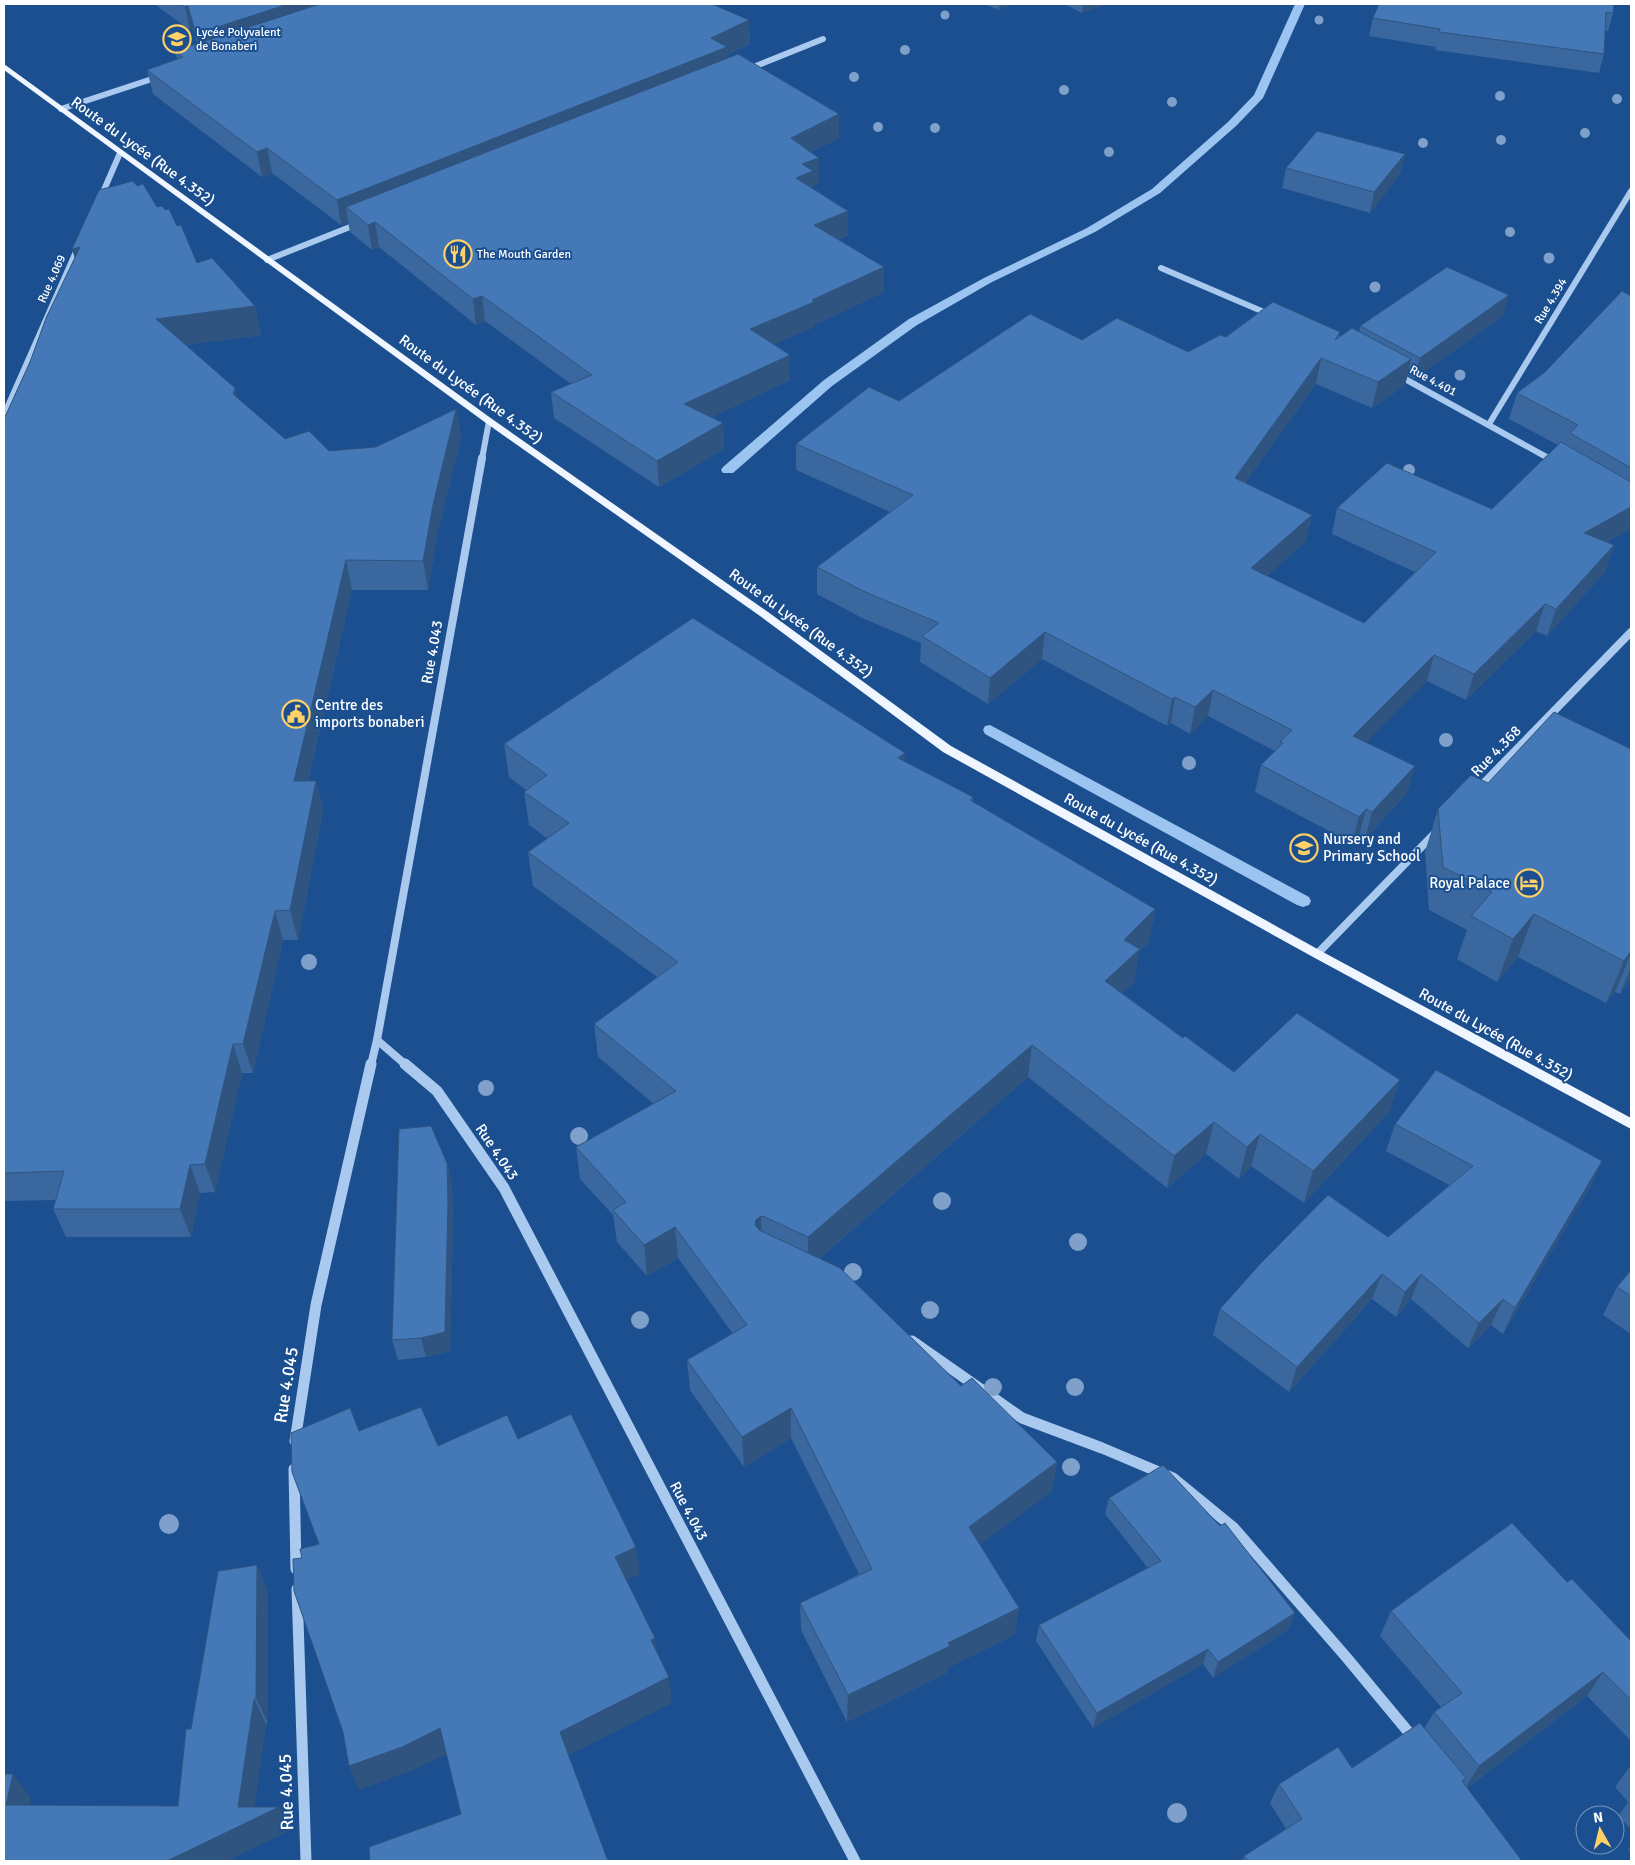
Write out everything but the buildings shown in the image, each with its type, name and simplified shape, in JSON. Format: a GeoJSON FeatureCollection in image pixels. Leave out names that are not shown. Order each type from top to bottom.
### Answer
{"type":"FeatureCollection","features":[{"type":"Feature","properties":{"kind":"main road","name":"Route du Lycée (Rue 4.352)"},"geometry":{"type":"LineString","coordinates":[[4,66],[120,153],[488,421],[764,614],[947,749],[1317,954],[1631,1124]]}},
{"type":"Feature","properties":{"kind":"street"},"geometry":{"type":"LineString","coordinates":[[740,72],[823,38]]}},
{"type":"Feature","properties":{"kind":"street"},"geometry":{"type":"LineString","coordinates":[[61,109],[164,75]]}},
{"type":"Feature","properties":{"kind":"street"},"geometry":{"type":"LineString","coordinates":[[96,207],[120,153]]}},
{"type":"Feature","properties":{"kind":"street","name":"Rue 4.394"},"geometry":{"type":"LineString","coordinates":[[1489,424],[1631,191]]}},
{"type":"Feature","properties":{"kind":"street"},"geometry":{"type":"LineString","coordinates":[[267,260],[367,220]]}},
{"type":"Feature","properties":{"kind":"street","name":"Rue 4.069"},"geometry":{"type":"LineString","coordinates":[[4,415],[84,234]]}},
{"type":"Feature","properties":{"kind":"street"},"geometry":{"type":"LineString","coordinates":[[1161,268],[1277,318]]}},
{"type":"Feature","properties":{"kind":"street","name":"Rue 4.401"},"geometry":{"type":"LineString","coordinates":[[1392,372],[1489,424],[1564,468]]}},
{"type":"Feature","properties":{"kind":"street","name":"Rue 4.043"},"geometry":{"type":"LineString","coordinates":[[488,421],[377,1040],[437,1091],[504,1188],[855,1861]]}},
{"type":"Feature","properties":{"kind":"street","name":"Rue 4.368"},"geometry":{"type":"LineString","coordinates":[[1470,796],[1631,632]]}},
{"type":"Feature","properties":{"kind":"street"},"geometry":{"type":"LineString","coordinates":[[1317,954],[1442,825]]}},
{"type":"Feature","properties":{"kind":"street","name":"Rue 4.045"},"geometry":{"type":"LineString","coordinates":[[306,1861],[298,1647],[294,1455],[316,1305],[377,1040]]}},
{"type":"Feature","properties":{"kind":"street"},"geometry":{"type":"LineString","coordinates":[[899,1332],[1022,1418],[1102,1448],[1173,1478],[1234,1528],[1347,1658],[1421,1748]]}},
{"type":"Feature","properties":{"kind":"waterway"},"geometry":{"type":"LineString","coordinates":[[728,470],[828,383],[913,322],[988,280],[1091,230],[1156,191],[1232,124],[1259,96],[1300,4]]}},
{"type":"Feature","properties":{"kind":"waterway"},"geometry":{"type":"LineString","coordinates":[[990,730],[1303,901]]}},
{"type":"Feature","properties":{"kind":"place","name":"Lycée Polyvalent de Bonaberi"},"geometry":{"type":"Point","coordinates":[177,39]}},
{"type":"Feature","properties":{"kind":"place","name":"The Mouth Garden"},"geometry":{"type":"Point","coordinates":[458,254]}},
{"type":"Feature","properties":{"kind":"place","name":"Centre des imports bonaberi"},"geometry":{"type":"Point","coordinates":[296,714]}},
{"type":"Feature","properties":{"kind":"place","name":"Nursery and Primary School"},"geometry":{"type":"Point","coordinates":[1304,848]}},
{"type":"Feature","properties":{"kind":"place","name":"Royal Palace"},"geometry":{"type":"Point","coordinates":[1529,883]}}]}
